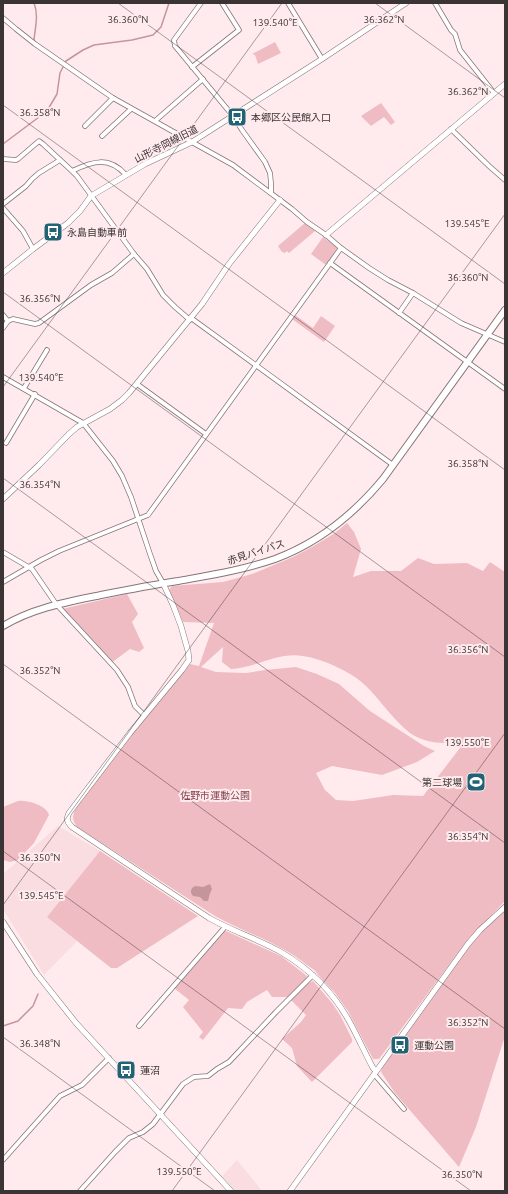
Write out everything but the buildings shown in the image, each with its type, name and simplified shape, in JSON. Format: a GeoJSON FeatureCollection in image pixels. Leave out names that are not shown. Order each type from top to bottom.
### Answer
{"type":"FeatureCollection","features":[{"type":"Feature","properties":{"kind":"main road","name":"赤見バイパス"},"geometry":{"type":"LineString","coordinates":[[3,626],[27,614],[56,604],[163,583],[230,572],[248,567],[276,558],[307,544],[333,528],[375,489],[505,310]]}},
{"type":"Feature","properties":{"kind":"street"},"geometry":{"type":"LineString","coordinates":[[201,3],[174,40],[175,46],[233,116],[268,167],[271,183],[271,194]]}},
{"type":"Feature","properties":{"kind":"street"},"geometry":{"type":"LineString","coordinates":[[192,67],[239,30],[222,3]]}},
{"type":"Feature","properties":{"kind":"street"},"geometry":{"type":"LineString","coordinates":[[288,3],[322,59]]}},
{"type":"Feature","properties":{"kind":"street","name":"山形寺岡線旧道"},"geometry":{"type":"LineString","coordinates":[[3,273],[68,223],[80,211],[91,196],[145,164],[192,142],[322,59],[406,3]]}},
{"type":"Feature","properties":{"kind":"street"},"geometry":{"type":"LineString","coordinates":[[435,3],[455,34],[460,50],[494,93]]}},
{"type":"Feature","properties":{"kind":"street"},"geometry":{"type":"LineString","coordinates":[[3,18],[66,66],[113,98],[233,165],[341,248],[388,280],[413,293],[461,323],[505,342]]}},
{"type":"Feature","properties":{"kind":"street"},"geometry":{"type":"LineString","coordinates":[[155,121],[202,79]]}},
{"type":"Feature","properties":{"kind":"street"},"geometry":{"type":"LineString","coordinates":[[326,235],[505,84]]}},
{"type":"Feature","properties":{"kind":"street"},"geometry":{"type":"LineString","coordinates":[[84,126],[113,98]]}},
{"type":"Feature","properties":{"kind":"street"},"geometry":{"type":"LineString","coordinates":[[102,136],[131,108]]}},
{"type":"Feature","properties":{"kind":"street"},"geometry":{"type":"LineString","coordinates":[[451,129],[505,180]]}},
{"type":"Feature","properties":{"kind":"street"},"geometry":{"type":"LineString","coordinates":[[3,159],[16,160],[39,141],[44,144],[77,176],[134,254],[147,269],[163,295],[175,307],[393,465]]}},
{"type":"Feature","properties":{"kind":"street"},"geometry":{"type":"LineString","coordinates":[[3,204],[26,186],[39,172],[60,160]]}},
{"type":"Feature","properties":{"kind":"street"},"geometry":{"type":"LineString","coordinates":[[72,170],[88,163],[106,162],[122,170],[126,175]]}},
{"type":"Feature","properties":{"kind":"street"},"geometry":{"type":"LineString","coordinates":[[3,499],[69,434],[83,423],[122,400],[137,384],[202,304],[229,264],[280,200]]}},
{"type":"Feature","properties":{"kind":"street"},"geometry":{"type":"LineString","coordinates":[[3,208],[23,232],[33,249]]}},
{"type":"Feature","properties":{"kind":"street"},"geometry":{"type":"LineString","coordinates":[[3,582],[59,551],[148,515],[341,248]]}},
{"type":"Feature","properties":{"kind":"street"},"geometry":{"type":"LineString","coordinates":[[3,328],[8,321],[13,319],[36,324],[39,323],[91,285],[112,273],[134,254]]}},
{"type":"Feature","properties":{"kind":"street"},"geometry":{"type":"LineString","coordinates":[[330,263],[505,389]]}},
{"type":"Feature","properties":{"kind":"street"},"geometry":{"type":"LineString","coordinates":[[399,313],[413,293]]}},
{"type":"Feature","properties":{"kind":"street"},"geometry":{"type":"LineString","coordinates":[[3,315],[8,321]]}},
{"type":"Feature","properties":{"kind":"street"},"geometry":{"type":"LineString","coordinates":[[24,388],[48,350]]}},
{"type":"Feature","properties":{"kind":"street"},"geometry":{"type":"LineString","coordinates":[[3,377],[35,394],[83,423],[113,461],[122,476],[131,497],[156,571],[182,626],[188,651],[189,660],[182,670],[144,715],[69,813],[67,822],[72,827],[209,918],[225,927],[278,950],[313,975],[328,990],[341,1008],[375,1072],[404,1109]]}},
{"type":"Feature","properties":{"kind":"street"},"geometry":{"type":"LineString","coordinates":[[137,384],[206,434]]}},
{"type":"Feature","properties":{"kind":"street"},"geometry":{"type":"LineString","coordinates":[[6,443],[35,394]]}},
{"type":"Feature","properties":{"kind":"street"},"geometry":{"type":"LineString","coordinates":[[3,552],[32,569],[56,604],[117,670],[128,687],[135,706],[144,715]]}},
{"type":"Feature","properties":{"kind":"street"},"geometry":{"type":"LineString","coordinates":[[290,1191],[468,944],[480,930],[505,907]]}},
{"type":"Feature","properties":{"kind":"street"},"geometry":{"type":"LineString","coordinates":[[3,922],[27,960],[76,1023],[231,1191]]}},
{"type":"Feature","properties":{"kind":"street"},"geometry":{"type":"LineString","coordinates":[[139,1026],[225,927]]}},
{"type":"Feature","properties":{"kind":"street"},"geometry":{"type":"LineString","coordinates":[[80,1191],[129,1138],[140,1134],[153,1124],[180,1088],[194,1077],[208,1076],[229,1062],[313,975]]}},
{"type":"Feature","properties":{"kind":"street"},"geometry":{"type":"LineString","coordinates":[[3,1160],[60,1096],[82,1086],[109,1058]]}},
{"type":"Feature","properties":{"kind":"shaded area"},"geometry":{"type":"Polygon","coordinates":[[[58,826],[100,851],[47,917],[77,941],[44,975],[3,909],[3,874],[58,826]]]}},
{"type":"Feature","properties":{"kind":"shaded area"},"geometry":{"type":"Polygon","coordinates":[[[210,884],[212,889],[208,901],[204,901],[200,897],[193,896],[191,893],[193,887],[203,887],[210,884]]]}},
{"type":"Feature","properties":{"kind":"shaded area"},"geometry":{"type":"Polygon","coordinates":[[[237,1160],[262,1191],[236,1191],[222,1176],[237,1160]]]}},
{"type":"Feature","properties":{"kind":"green space"},"geometry":{"type":"Polygon","coordinates":[[[275,42],[281,53],[258,64],[255,55],[252,54],[275,42]]]}},
{"type":"Feature","properties":{"kind":"green space"},"geometry":{"type":"Polygon","coordinates":[[[381,103],[395,122],[391,125],[384,117],[371,126],[361,116],[381,103]]]}},
{"type":"Feature","properties":{"kind":"green space"},"geometry":{"type":"Polygon","coordinates":[[[305,223],[315,231],[289,253],[287,251],[285,253],[282,252],[278,246],[305,223]]]}},
{"type":"Feature","properties":{"kind":"green space"},"geometry":{"type":"Polygon","coordinates":[[[323,237],[338,248],[326,265],[311,254],[323,237]]]}},
{"type":"Feature","properties":{"kind":"green space"},"geometry":{"type":"Polygon","coordinates":[[[295,315],[313,328],[321,316],[335,326],[324,342],[292,319],[295,315]]]}},
{"type":"Feature","properties":{"kind":"green space","name":"佐野市運動公園"},"geometry":{"type":"Polygon","coordinates":[[[347,523],[354,532],[361,549],[353,577],[371,571],[401,571],[418,558],[434,564],[467,563],[483,571],[490,562],[505,572],[505,901],[469,938],[379,1059],[373,1059],[348,1011],[335,993],[313,969],[285,950],[215,916],[77,827],[73,818],[76,808],[131,736],[190,664],[199,666],[214,623],[183,622],[169,590],[172,586],[223,582],[252,574],[293,557],[335,533],[347,523]],[[223,647],[201,667],[216,672],[246,673],[296,667],[317,674],[339,684],[370,711],[424,746],[435,751],[417,762],[382,775],[332,766],[316,773],[325,790],[336,800],[353,801],[393,795],[423,796],[463,744],[454,742],[431,742],[410,733],[360,681],[345,671],[319,660],[294,655],[231,669],[222,662],[223,647]]]}},
{"type":"Feature","properties":{"kind":"green space"},"geometry":{"type":"Polygon","coordinates":[[[127,594],[138,614],[132,622],[144,648],[139,652],[130,649],[111,663],[62,609],[127,594]]]}},
{"type":"Feature","properties":{"kind":"green space"},"geometry":{"type":"Polygon","coordinates":[[[18,801],[26,801],[36,804],[44,808],[49,815],[34,843],[18,860],[10,862],[3,860],[3,807],[18,801]]]}},
{"type":"Feature","properties":{"kind":"green space"},"geometry":{"type":"Polygon","coordinates":[[[100,851],[198,916],[117,968],[111,968],[47,917],[100,851]]]}},
{"type":"Feature","properties":{"kind":"green space"},"geometry":{"type":"Polygon","coordinates":[[[505,909],[505,1036],[476,1127],[459,1167],[395,1093],[381,1072],[382,1068],[465,952],[480,934],[505,909]]]}},
{"type":"Feature","properties":{"kind":"green space"},"geometry":{"type":"Polygon","coordinates":[[[226,931],[281,956],[307,976],[305,980],[309,983],[313,981],[340,1015],[352,1039],[352,1042],[312,1082],[297,1066],[292,1048],[282,1039],[301,1022],[306,1015],[288,997],[272,997],[267,990],[247,1002],[242,1009],[228,1008],[203,1040],[199,1037],[203,1032],[183,1007],[189,1000],[174,988],[223,932],[226,931]]]}},
{"type":"Feature","properties":{"kind":"waterway"},"geometry":{"type":"LineString","coordinates":[[34,3],[36,17],[34,40]]}},
{"type":"Feature","properties":{"kind":"waterway"},"geometry":{"type":"LineString","coordinates":[[3,144],[47,111],[57,94],[60,73],[66,61],[94,45],[132,40],[153,35],[161,27],[169,3]]}},
{"type":"Feature","properties":{"kind":"waterway"},"geometry":{"type":"LineString","coordinates":[[3,1026],[18,1021],[33,1006],[38,994]]}},
{"type":"Feature","properties":{"kind":"place","name":"本郷区公民館入口"},"geometry":{"type":"Point","coordinates":[237,117]}},
{"type":"Feature","properties":{"kind":"place","name":"永島自動車前"},"geometry":{"type":"Point","coordinates":[53,232]}},
{"type":"Feature","properties":{"kind":"place","name":"第二球場"},"geometry":{"type":"Point","coordinates":[476,782]}},
{"type":"Feature","properties":{"kind":"place","name":"運動公園"},"geometry":{"type":"Point","coordinates":[400,1045]}},
{"type":"Feature","properties":{"kind":"place","name":"蓮沼"},"geometry":{"type":"Point","coordinates":[126,1070]}}]}
